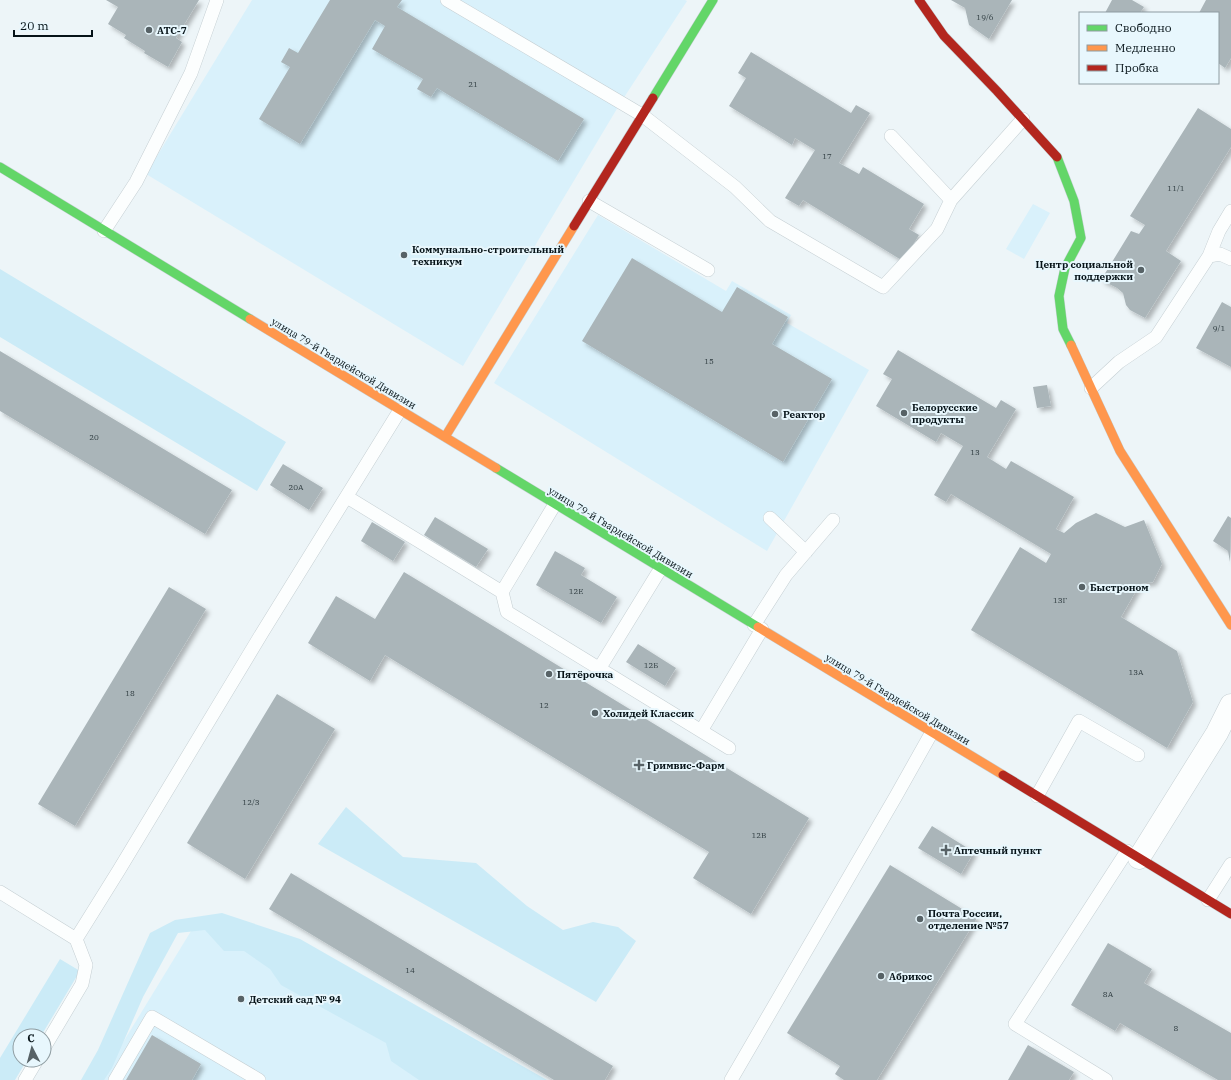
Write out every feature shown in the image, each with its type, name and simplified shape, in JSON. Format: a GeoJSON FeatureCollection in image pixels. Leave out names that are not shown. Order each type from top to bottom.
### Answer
{"type":"FeatureCollection","features":[{"type":"Feature","properties":{"kind":"main road"},"geometry":{"type":"LineString","coordinates":[[445,438],[713,0]]}},
{"type":"Feature","properties":{"kind":"main road"},"geometry":{"type":"LineString","coordinates":[[919,0],[944,36],[1023,119],[1057,158],[1074,201],[1080,238],[1065,268],[1059,296],[1063,329],[1120,451],[1231,625]]}},
{"type":"Feature","properties":{"kind":"main road","name":"улица 79-й Гвардейской Дивизии"},"geometry":{"type":"LineString","coordinates":[[0,167],[445,438],[604,532],[698,592],[1231,914]]}},
{"type":"Feature","properties":{"kind":"street"},"geometry":{"type":"LineString","coordinates":[[1133,854],[1224,734],[1231,705]]}},
{"type":"Feature","properties":{"kind":"lane"},"geometry":{"type":"LineString","coordinates":[[104,231],[136,182],[191,73],[217,0]]}},
{"type":"Feature","properties":{"kind":"lane"},"geometry":{"type":"LineString","coordinates":[[447,0],[642,115],[734,187],[770,221],[884,287],[937,229],[950,200],[1023,119]]}},
{"type":"Feature","properties":{"kind":"lane"},"geometry":{"type":"LineString","coordinates":[[891,136],[950,200]]}},
{"type":"Feature","properties":{"kind":"lane"},"geometry":{"type":"LineString","coordinates":[[589,201],[708,270]]}},
{"type":"Feature","properties":{"kind":"lane"},"geometry":{"type":"LineString","coordinates":[[1091,388],[1119,362],[1156,337],[1209,256],[1219,231],[1231,211]]}},
{"type":"Feature","properties":{"kind":"lane"},"geometry":{"type":"LineString","coordinates":[[1209,256],[1220,254],[1231,259]]}},
{"type":"Feature","properties":{"kind":"lane"},"geometry":{"type":"LineString","coordinates":[[76,939],[262,633],[400,410]]}},
{"type":"Feature","properties":{"kind":"lane"},"geometry":{"type":"LineString","coordinates":[[347,497],[502,592],[507,612],[729,748]]}},
{"type":"Feature","properties":{"kind":"lane"},"geometry":{"type":"LineString","coordinates":[[502,592],[555,504]]}},
{"type":"Feature","properties":{"kind":"lane"},"geometry":{"type":"LineString","coordinates":[[770,518],[806,552]]}},
{"type":"Feature","properties":{"kind":"lane"},"geometry":{"type":"LineString","coordinates":[[701,731],[786,575],[833,520]]}},
{"type":"Feature","properties":{"kind":"lane"},"geometry":{"type":"LineString","coordinates":[[599,669],[661,568]]}},
{"type":"Feature","properties":{"kind":"lane"},"geometry":{"type":"LineString","coordinates":[[1037,796],[1079,721],[1138,755]]}},
{"type":"Feature","properties":{"kind":"lane"},"geometry":{"type":"LineString","coordinates":[[731,1080],[932,732]]}},
{"type":"Feature","properties":{"kind":"lane"},"geometry":{"type":"LineString","coordinates":[[1106,1080],[1015,1024],[1133,854]]}},
{"type":"Feature","properties":{"kind":"lane"},"geometry":{"type":"LineString","coordinates":[[1208,900],[1231,864]]}},
{"type":"Feature","properties":{"kind":"lane"},"geometry":{"type":"LineString","coordinates":[[0,892],[76,939],[86,965],[82,984],[52,1035]]}},
{"type":"Feature","properties":{"kind":"lane"},"geometry":{"type":"LineString","coordinates":[[115,1080],[152,1017],[259,1080]]}},
{"type":"Feature","properties":{"kind":"lane"},"geometry":{"type":"LineString","coordinates":[[25,1080],[32,1068]]}},
{"type":"Feature","properties":{"kind":"shaded area","name":"Коммунально-строительный техникум"},"geometry":{"type":"Polygon","coordinates":[[[252,0],[687,1],[621,102],[463,366],[146,174],[252,0]]]}},
{"type":"Feature","properties":{"kind":"shaded area"},"geometry":{"type":"Polygon","coordinates":[[[1033,204],[1050,213],[1024,259],[1006,249],[1033,204]]]}},
{"type":"Feature","properties":{"kind":"shaded area"},"geometry":{"type":"Polygon","coordinates":[[[598,215],[726,291],[732,281],[791,315],[787,323],[869,370],[767,551],[494,383],[598,215]]]}},
{"type":"Feature","properties":{"kind":"shaded area"},"geometry":{"type":"Polygon","coordinates":[[[0,269],[286,442],[257,491],[0,337],[0,269]]]}},
{"type":"Feature","properties":{"kind":"shaded area"},"geometry":{"type":"Polygon","coordinates":[[[346,807],[403,857],[476,863],[527,906],[563,930],[593,922],[618,927],[636,941],[596,1002],[318,844],[346,807]]]}},
{"type":"Feature","properties":{"kind":"shaded area"},"geometry":{"type":"Polygon","coordinates":[[[222,913],[300,939],[547,1080],[419,1080],[391,1061],[386,1043],[281,985],[270,969],[244,951],[224,951],[205,930],[178,933],[143,997],[112,1068],[104,1080],[81,1080],[98,1050],[150,933],[175,920],[222,913]]]}},
{"type":"Feature","properties":{"kind":"shaded area","name":"Детский сад № 94"},"geometry":{"type":"Polygon","coordinates":[[[199,918],[466,1080],[100,1080],[199,918]]]}},
{"type":"Feature","properties":{"kind":"shaded area"},"geometry":{"type":"Polygon","coordinates":[[[60,959],[80,971],[46,1028],[18,1028],[60,959]]]}},
{"type":"Feature","properties":{"kind":"shaded area"},"geometry":{"type":"Polygon","coordinates":[[[12,1038],[12,1068],[22,1068],[15,1080],[0,1080],[0,1058],[12,1038]]]}},
{"type":"Feature","properties":{"kind":"building","name":"АТС-7"},"geometry":{"type":"Polygon","coordinates":[[[106,0],[199,0],[176,38],[182,42],[168,67],[144,53],[145,51],[124,38],[126,35],[108,24],[118,7],[106,0]]]}},
{"type":"Feature","properties":{"kind":"building"},"geometry":{"type":"Polygon","coordinates":[[[330,0],[402,0],[397,7],[584,119],[558,161],[437,88],[431,97],[417,89],[423,79],[372,49],[385,26],[375,20],[300,144],[259,119],[290,67],[281,62],[289,48],[298,53],[330,0]]]}},
{"type":"Feature","properties":{"kind":"building"},"geometry":{"type":"Polygon","coordinates":[[[951,0],[1012,0],[989,39],[969,25],[965,8],[951,0]]]}},
{"type":"Feature","properties":{"kind":"building"},"geometry":{"type":"Polygon","coordinates":[[[1112,0],[1132,0],[1144,7],[1141,12],[1106,12],[1112,0]]]}},
{"type":"Feature","properties":{"kind":"building"},"geometry":{"type":"Polygon","coordinates":[[[1206,0],[1231,0],[1231,58],[1225,68],[1219,64],[1219,12],[1200,12],[1206,0]]]}},
{"type":"Feature","properties":{"kind":"building"},"geometry":{"type":"Polygon","coordinates":[[[751,52],[851,113],[856,105],[870,113],[839,163],[859,174],[863,167],[924,204],[909,229],[919,235],[903,261],[803,200],[799,206],[785,198],[815,150],[795,138],[792,145],[729,106],[746,78],[738,73],[751,52]]]}},
{"type":"Feature","properties":{"kind":"building"},"geometry":{"type":"Polygon","coordinates":[[[1198,108],[1231,129],[1231,147],[1166,251],[1181,261],[1145,318],[1130,310],[1126,305],[1123,293],[1117,288],[1101,280],[1131,231],[1139,234],[1145,225],[1130,216],[1198,108]]]}},
{"type":"Feature","properties":{"kind":"building"},"geometry":{"type":"Polygon","coordinates":[[[632,258],[722,312],[737,287],[788,317],[772,344],[832,379],[783,462],[582,341],[632,258]]]}},
{"type":"Feature","properties":{"kind":"building"},"geometry":{"type":"Polygon","coordinates":[[[1222,302],[1231,307],[1231,367],[1196,348],[1222,302]]]}},
{"type":"Feature","properties":{"kind":"building"},"geometry":{"type":"Polygon","coordinates":[[[898,350],[996,408],[1001,400],[1016,409],[987,457],[1006,469],[1011,461],[1074,497],[1056,529],[1064,533],[1076,523],[1096,513],[1125,527],[1144,520],[1162,564],[1153,582],[1140,584],[1121,617],[1177,651],[1193,702],[1167,748],[971,630],[1020,547],[1046,563],[1051,554],[951,494],[946,502],[934,495],[963,446],[941,433],[936,442],[876,406],[892,379],[883,374],[898,350]]]}},
{"type":"Feature","properties":{"kind":"building"},"geometry":{"type":"Polygon","coordinates":[[[0,351],[232,490],[205,534],[0,411],[0,351]]]}},
{"type":"Feature","properties":{"kind":"building"},"geometry":{"type":"Polygon","coordinates":[[[1047,385],[1051,406],[1037,408],[1033,387],[1047,385]]]}},
{"type":"Feature","properties":{"kind":"building"},"geometry":{"type":"Polygon","coordinates":[[[283,464],[323,488],[309,510],[270,485],[283,464]]]}},
{"type":"Feature","properties":{"kind":"building"},"geometry":{"type":"Polygon","coordinates":[[[1228,516],[1231,518],[1230,562],[1228,551],[1213,541],[1228,516]]]}},
{"type":"Feature","properties":{"kind":"building"},"geometry":{"type":"Polygon","coordinates":[[[435,517],[488,549],[476,567],[424,535],[435,517]]]}},
{"type":"Feature","properties":{"kind":"building"},"geometry":{"type":"Polygon","coordinates":[[[372,522],[405,542],[393,561],[361,541],[372,522]]]}},
{"type":"Feature","properties":{"kind":"building"},"geometry":{"type":"Polygon","coordinates":[[[555,551],[585,568],[581,575],[617,597],[601,623],[536,585],[555,551]]]}},
{"type":"Feature","properties":{"kind":"building"},"geometry":{"type":"Polygon","coordinates":[[[404,572],[809,818],[751,914],[693,878],[709,852],[385,655],[370,681],[308,643],[336,596],[375,619],[404,572]]]}},
{"type":"Feature","properties":{"kind":"building"},"geometry":{"type":"Polygon","coordinates":[[[169,587],[206,609],[75,826],[38,804],[169,587]]]}},
{"type":"Feature","properties":{"kind":"building"},"geometry":{"type":"Polygon","coordinates":[[[638,644],[676,668],[665,686],[626,662],[638,644]]]}},
{"type":"Feature","properties":{"kind":"building"},"geometry":{"type":"Polygon","coordinates":[[[277,694],[335,729],[245,879],[187,843],[277,694]]]}},
{"type":"Feature","properties":{"kind":"building","name":"Аптечный пункт"},"geometry":{"type":"Polygon","coordinates":[[[932,826],[974,852],[961,874],[918,848],[932,826]]]}},
{"type":"Feature","properties":{"kind":"building"},"geometry":{"type":"Polygon","coordinates":[[[890,865],[977,918],[877,1080],[844,1080],[835,1074],[840,1066],[787,1033],[890,865]]]}},
{"type":"Feature","properties":{"kind":"building"},"geometry":{"type":"Polygon","coordinates":[[[291,873],[613,1066],[605,1080],[554,1080],[269,909],[291,873]]]}},
{"type":"Feature","properties":{"kind":"building"},"geometry":{"type":"Polygon","coordinates":[[[1108,943],[1152,969],[1144,983],[1231,1033],[1231,1080],[1218,1080],[1120,1023],[1115,1031],[1071,1005],[1108,943]]]}},
{"type":"Feature","properties":{"kind":"building"},"geometry":{"type":"Polygon","coordinates":[[[152,1035],[201,1064],[192,1080],[126,1080],[152,1035]]]}},
{"type":"Feature","properties":{"kind":"building"},"geometry":{"type":"Polygon","coordinates":[[[1028,1045],[1074,1072],[1069,1080],[1008,1080],[1028,1045]]]}},
{"type":"Feature","properties":{"kind":"traffic: fast"},"geometry":{"type":"LineString","coordinates":[[653,98],[713,0]]}},
{"type":"Feature","properties":{"kind":"traffic: fast"},"geometry":{"type":"LineString","coordinates":[[1057,157],[1074,201],[1081,238],[1065,268],[1059,296],[1063,329],[1071,345]]}},
{"type":"Feature","properties":{"kind":"traffic: fast"},"geometry":{"type":"LineString","coordinates":[[0,167],[250,319]]}},
{"type":"Feature","properties":{"kind":"traffic: fast"},"geometry":{"type":"LineString","coordinates":[[496,468],[758,627]]}},
{"type":"Feature","properties":{"kind":"traffic: slow"},"geometry":{"type":"LineString","coordinates":[[445,437],[574,226]]}},
{"type":"Feature","properties":{"kind":"traffic: slow"},"geometry":{"type":"LineString","coordinates":[[250,319],[496,468]]}},
{"type":"Feature","properties":{"kind":"traffic: slow"},"geometry":{"type":"LineString","coordinates":[[1071,345],[1120,451],[1231,625]]}},
{"type":"Feature","properties":{"kind":"traffic: slow"},"geometry":{"type":"LineString","coordinates":[[758,627],[1003,775]]}},
{"type":"Feature","properties":{"kind":"traffic: jam"},"geometry":{"type":"LineString","coordinates":[[919,0],[944,36],[1057,157]]}},
{"type":"Feature","properties":{"kind":"traffic: jam"},"geometry":{"type":"LineString","coordinates":[[574,226],[653,98]]}},
{"type":"Feature","properties":{"kind":"traffic: jam"},"geometry":{"type":"LineString","coordinates":[[1003,775],[1231,914]]}},
{"type":"Feature","properties":{"kind":"place","name":"АТС-7"},"geometry":{"type":"Point","coordinates":[149,30]}},
{"type":"Feature","properties":{"kind":"place","name":"Коммунально-строительный техникум"},"geometry":{"type":"Point","coordinates":[404,255]}},
{"type":"Feature","properties":{"kind":"place","name":"Центр социальной поддержки"},"geometry":{"type":"Point","coordinates":[1141,270]}},
{"type":"Feature","properties":{"kind":"place","name":"Белорусские продукты"},"geometry":{"type":"Point","coordinates":[904,413]}},
{"type":"Feature","properties":{"kind":"place","name":"Реактор"},"geometry":{"type":"Point","coordinates":[775,414]}},
{"type":"Feature","properties":{"kind":"place","name":"Быстроном"},"geometry":{"type":"Point","coordinates":[1082,587]}},
{"type":"Feature","properties":{"kind":"place","name":"Пятёрочка"},"geometry":{"type":"Point","coordinates":[549,674]}},
{"type":"Feature","properties":{"kind":"place","name":"Холидей Классик"},"geometry":{"type":"Point","coordinates":[595,713]}},
{"type":"Feature","properties":{"kind":"place","name":"Гримвис-Фарм"},"geometry":{"type":"Point","coordinates":[639,765]}},
{"type":"Feature","properties":{"kind":"place","name":"Аптечный пункт"},"geometry":{"type":"Point","coordinates":[946,850]}},
{"type":"Feature","properties":{"kind":"place","name":"Почта России, отделение №57"},"geometry":{"type":"Point","coordinates":[920,919]}},
{"type":"Feature","properties":{"kind":"place","name":"Абрикос"},"geometry":{"type":"Point","coordinates":[881,976]}},
{"type":"Feature","properties":{"kind":"place","name":"Детский сад № 94"},"geometry":{"type":"Point","coordinates":[241,999]}}]}
